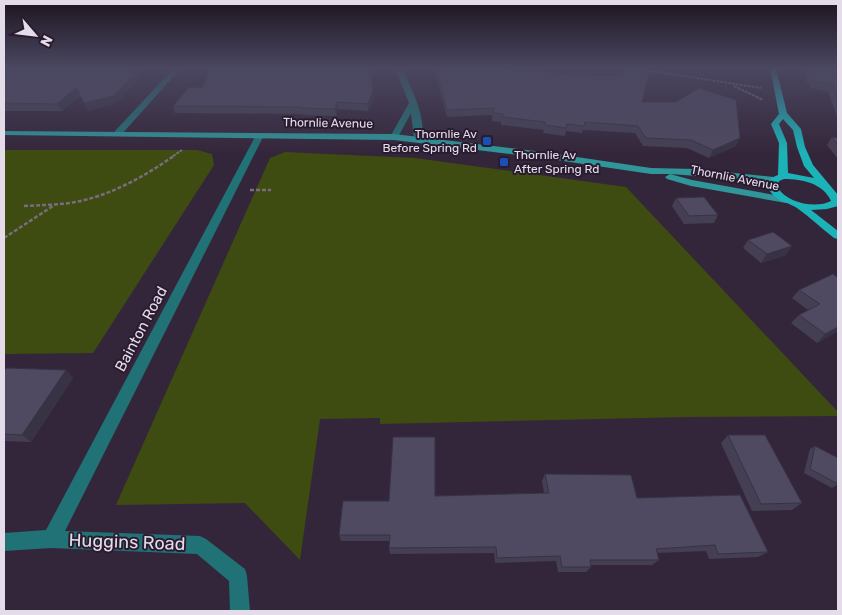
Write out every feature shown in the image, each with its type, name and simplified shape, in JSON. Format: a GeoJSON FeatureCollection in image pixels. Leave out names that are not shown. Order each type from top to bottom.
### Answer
{"type":"FeatureCollection","features":[{"type":"Feature","properties":{"kind":"main road"},"geometry":{"type":"LineString","coordinates":[[779,97],[783,114],[798,129],[801,147],[809,166],[825,187],[835,196],[836,201],[836,206],[821,209],[799,206]]}},
{"type":"Feature","properties":{"kind":"main road"},"geometry":{"type":"LineString","coordinates":[[783,114],[775,124],[783,143],[778,178],[772,184],[773,189],[838,236]]}},
{"type":"Feature","properties":{"kind":"main road","name":"Thornlie Avenue"},"geometry":{"type":"LineString","coordinates":[[4,133],[394,137],[650,171],[778,178]]}},
{"type":"Feature","properties":{"kind":"main road","name":"Thornlie Avenue"},"geometry":{"type":"LineString","coordinates":[[650,171],[691,183],[786,200]]}},
{"type":"Feature","properties":{"kind":"main road"},"geometry":{"type":"LineString","coordinates":[[778,178],[800,177],[825,187]]}},
{"type":"Feature","properties":{"kind":"street"},"geometry":{"type":"LineString","coordinates":[[118,133],[152,97]]}},
{"type":"Feature","properties":{"kind":"street"},"geometry":{"type":"LineString","coordinates":[[411,97],[418,128],[418,139]]}},
{"type":"Feature","properties":{"kind":"street"},"geometry":{"type":"LineString","coordinates":[[394,137],[413,102]]}},
{"type":"Feature","properties":{"kind":"street","name":"Bainton Road"},"geometry":{"type":"LineString","coordinates":[[51,539],[260,135]]}},
{"type":"Feature","properties":{"kind":"street","name":"Huggins Road"},"geometry":{"type":"LineString","coordinates":[[4,542],[51,539],[200,545],[238,576],[240,611]]}},
{"type":"Feature","properties":{"kind":"path"},"geometry":{"type":"LineString","coordinates":[[757,97],[763,100]]}},
{"type":"Feature","properties":{"kind":"path"},"geometry":{"type":"LineString","coordinates":[[24,206],[54,205],[85,200],[147,175],[183,148]]}},
{"type":"Feature","properties":{"kind":"path"},"geometry":{"type":"LineString","coordinates":[[245,190],[271,190]]}},
{"type":"Feature","properties":{"kind":"path"},"geometry":{"type":"LineString","coordinates":[[4,238],[54,205]]}},
{"type":"Feature","properties":{"kind":"green space"},"geometry":{"type":"Polygon","coordinates":[[[4,150],[197,150],[212,154],[214,165],[93,353],[4,354],[4,150]]]}},
{"type":"Feature","properties":{"kind":"green space"},"geometry":{"type":"Polygon","coordinates":[[[285,152],[415,158],[626,187],[838,412],[838,416],[688,417],[380,424],[380,418],[320,419],[300,560],[245,503],[116,505],[270,158],[285,152]]]}},
{"type":"Feature","properties":{"kind":"building"},"geometry":{"type":"Polygon","coordinates":[[[4,97],[65,97],[57,104],[4,103],[4,97]]]}},
{"type":"Feature","properties":{"kind":"building"},"geometry":{"type":"Polygon","coordinates":[[[81,97],[110,97],[84,103],[81,97]]]}},
{"type":"Feature","properties":{"kind":"building"},"geometry":{"type":"Polygon","coordinates":[[[181,97],[371,97],[368,104],[337,102],[335,109],[173,106],[181,97]]]}},
{"type":"Feature","properties":{"kind":"building"},"geometry":{"type":"Polygon","coordinates":[[[444,97],[643,97],[642,102],[676,102],[685,97],[726,97],[736,100],[740,138],[713,150],[691,140],[646,138],[638,126],[585,122],[584,126],[567,124],[566,128],[545,125],[545,122],[502,117],[503,114],[493,113],[494,108],[447,110],[444,97]]]}},
{"type":"Feature","properties":{"kind":"building"},"geometry":{"type":"Polygon","coordinates":[[[832,137],[838,138],[838,145],[832,137]]]}},
{"type":"Feature","properties":{"kind":"building"},"geometry":{"type":"Polygon","coordinates":[[[704,197],[718,215],[689,216],[676,198],[704,197]]]}},
{"type":"Feature","properties":{"kind":"building"},"geometry":{"type":"Polygon","coordinates":[[[773,232],[792,246],[767,254],[748,240],[773,232]]]}},
{"type":"Feature","properties":{"kind":"building"},"geometry":{"type":"Polygon","coordinates":[[[833,274],[838,278],[838,327],[825,334],[799,315],[820,304],[799,290],[833,274]]]}},
{"type":"Feature","properties":{"kind":"building"},"geometry":{"type":"Polygon","coordinates":[[[6,368],[66,370],[22,435],[4,434],[4,371],[6,368]]]}},
{"type":"Feature","properties":{"kind":"building"},"geometry":{"type":"Polygon","coordinates":[[[728,435],[765,435],[802,503],[761,504],[728,435]]]}},
{"type":"Feature","properties":{"kind":"building"},"geometry":{"type":"Polygon","coordinates":[[[393,437],[435,437],[435,496],[549,493],[545,474],[631,475],[637,498],[740,495],[768,552],[718,554],[715,545],[656,549],[659,560],[590,560],[591,567],[562,567],[560,556],[497,558],[496,547],[389,548],[390,535],[339,535],[343,501],[389,501],[393,437]]]}},
{"type":"Feature","properties":{"kind":"building"},"geometry":{"type":"Polygon","coordinates":[[[815,446],[838,458],[838,484],[810,469],[815,446]]]}},
{"type":"Feature","properties":{"kind":"place","name":"Thornlie Av Before Spring Rd"},"geometry":{"type":"Point","coordinates":[487,141]}},
{"type":"Feature","properties":{"kind":"place","name":"Thornlie Av After Spring Rd"},"geometry":{"type":"Point","coordinates":[504,162]}}]}
